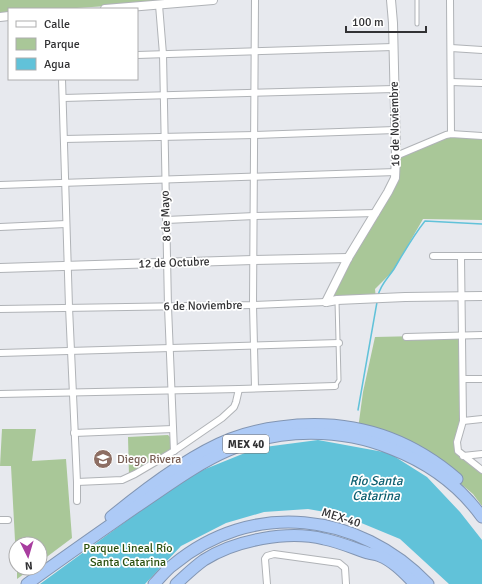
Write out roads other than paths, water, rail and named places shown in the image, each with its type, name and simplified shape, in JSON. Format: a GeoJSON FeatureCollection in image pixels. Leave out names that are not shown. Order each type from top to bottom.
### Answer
{"type":"FeatureCollection","features":[{"type":"Feature","properties":{"kind":"highway","name":"MEX 40"},"geometry":{"type":"LineString","coordinates":[[81,545],[105,522],[142,492],[175,469],[205,451],[230,439],[245,434],[264,429],[292,425],[319,424],[350,427],[385,436],[406,445],[443,466],[459,480],[482,505]]}},
{"type":"Feature","properties":{"kind":"highway","name":"MEX 40"},"geometry":{"type":"LineString","coordinates":[[27,584],[164,488],[208,460],[252,442],[280,436],[300,434],[340,435],[361,438],[382,444],[418,460],[435,471],[451,483],[470,502],[482,517]]}},
{"type":"Feature","properties":{"kind":"highway","name":"MEX-40"},"geometry":{"type":"LineString","coordinates":[[154,584],[172,565],[202,545],[233,532],[261,524],[298,521],[332,526],[363,538],[389,551],[407,564],[428,584]]}},
{"type":"Feature","properties":{"kind":"highway"},"geometry":{"type":"LineString","coordinates":[[176,584],[190,570],[222,551],[254,540],[285,536],[323,538],[380,556],[405,574],[415,584]]}},
{"type":"Feature","properties":{"kind":"street"},"geometry":{"type":"LineString","coordinates":[[118,8],[159,5],[185,1],[214,0]]}},
{"type":"Feature","properties":{"kind":"street"},"geometry":{"type":"LineString","coordinates":[[255,0],[253,260],[255,388]]}},
{"type":"Feature","properties":{"kind":"street","name":"16 de Noviembre"},"geometry":{"type":"LineString","coordinates":[[326,302],[348,258],[393,183],[396,172],[391,0]]}},
{"type":"Feature","properties":{"kind":"street"},"geometry":{"type":"LineString","coordinates":[[450,0],[451,134]]}},
{"type":"Feature","properties":{"kind":"street","name":"8 de Mayo"},"geometry":{"type":"LineString","coordinates":[[159,5],[162,54],[168,307],[171,348],[172,430],[174,451]]}},
{"type":"Feature","properties":{"kind":"street"},"geometry":{"type":"LineString","coordinates":[[138,54],[393,48]]}},
{"type":"Feature","properties":{"kind":"street"},"geometry":{"type":"LineString","coordinates":[[451,48],[482,50]]}},
{"type":"Feature","properties":{"kind":"street"},"geometry":{"type":"LineString","coordinates":[[62,80],[70,351],[77,501]]}},
{"type":"Feature","properties":{"kind":"street"},"geometry":{"type":"LineString","coordinates":[[451,82],[482,83]]}},
{"type":"Feature","properties":{"kind":"street"},"geometry":{"type":"LineString","coordinates":[[63,98],[394,89]]}},
{"type":"Feature","properties":{"kind":"street"},"geometry":{"type":"LineString","coordinates":[[64,139],[164,138],[395,130]]}},
{"type":"Feature","properties":{"kind":"street"},"geometry":{"type":"LineString","coordinates":[[396,156],[437,138],[451,134],[482,136]]}},
{"type":"Feature","properties":{"kind":"street"},"geometry":{"type":"LineString","coordinates":[[0,186],[396,172]]}},
{"type":"Feature","properties":{"kind":"street"},"geometry":{"type":"LineString","coordinates":[[166,220],[376,213]]}},
{"type":"Feature","properties":{"kind":"street"},"geometry":{"type":"LineString","coordinates":[[0,227],[66,224]]}},
{"type":"Feature","properties":{"kind":"street"},"geometry":{"type":"LineString","coordinates":[[433,256],[482,256]]}},
{"type":"Feature","properties":{"kind":"street"},"geometry":{"type":"LineString","coordinates":[[461,257],[463,421],[457,442],[458,451],[482,470]]}},
{"type":"Feature","properties":{"kind":"street","name":"12 de Octubre"},"geometry":{"type":"LineString","coordinates":[[0,268],[348,258]]}},
{"type":"Feature","properties":{"kind":"street","name":"6 de Noviembre"},"geometry":{"type":"LineString","coordinates":[[0,310],[69,307],[253,305],[405,297],[482,296]]}},
{"type":"Feature","properties":{"kind":"street"},"geometry":{"type":"LineString","coordinates":[[406,337],[482,335]]}},
{"type":"Feature","properties":{"kind":"street"},"geometry":{"type":"LineString","coordinates":[[0,353],[339,343]]}},
{"type":"Feature","properties":{"kind":"street"},"geometry":{"type":"LineString","coordinates":[[463,379],[482,379]]}},
{"type":"Feature","properties":{"kind":"street"},"geometry":{"type":"LineString","coordinates":[[0,394],[239,390],[255,388],[335,386]]}},
{"type":"Feature","properties":{"kind":"street"},"geometry":{"type":"LineString","coordinates":[[77,482],[105,482],[124,479],[174,451],[229,412],[236,402],[239,390]]}},
{"type":"Feature","properties":{"kind":"street"},"geometry":{"type":"LineString","coordinates":[[463,421],[482,420]]}},
{"type":"Feature","properties":{"kind":"street"},"geometry":{"type":"LineString","coordinates":[[74,433],[172,430]]}},
{"type":"Feature","properties":{"kind":"street"},"geometry":{"type":"LineString","coordinates":[[463,456],[482,454]]}},
{"type":"Feature","properties":{"kind":"street"},"geometry":{"type":"LineString","coordinates":[[0,520],[8,520]]}},
{"type":"Feature","properties":{"kind":"street"},"geometry":{"type":"LineString","coordinates":[[267,584],[265,561],[267,556],[274,554],[339,563],[344,568],[346,584]]}},
{"type":"Feature","properties":{"kind":"lane"},"geometry":{"type":"LineString","coordinates":[[416,24],[417,0]]}},
{"type":"Feature","properties":{"kind":"lane"},"geometry":{"type":"LineString","coordinates":[[335,386],[339,380],[337,300]]}},
{"type":"Feature","properties":{"kind":"water","name":"Río Santa Catarina"},"geometry":{"type":"Polygon","coordinates":[[[318,440],[389,453],[427,477],[460,512],[482,540],[482,584],[449,584],[400,539],[342,515],[308,509],[264,512],[226,523],[181,546],[145,584],[40,584],[188,476],[257,448],[318,440]]]}},
{"type":"Feature","properties":{"kind":"waterway"},"geometry":{"type":"LineString","coordinates":[[378,296],[382,285],[425,221],[482,224]]}},
{"type":"Feature","properties":{"kind":"waterway"},"geometry":{"type":"LineString","coordinates":[[358,410],[377,302]]}},
{"type":"Feature","properties":{"kind":"place","name":"Diego Rivera"},"geometry":{"type":"Point","coordinates":[103,459]}},
{"type":"Feature","properties":{"kind":"park label","name":"Parque Lineal Río Santa Catarina"},"geometry":{"type":"Point","coordinates":[128,555]}}]}
